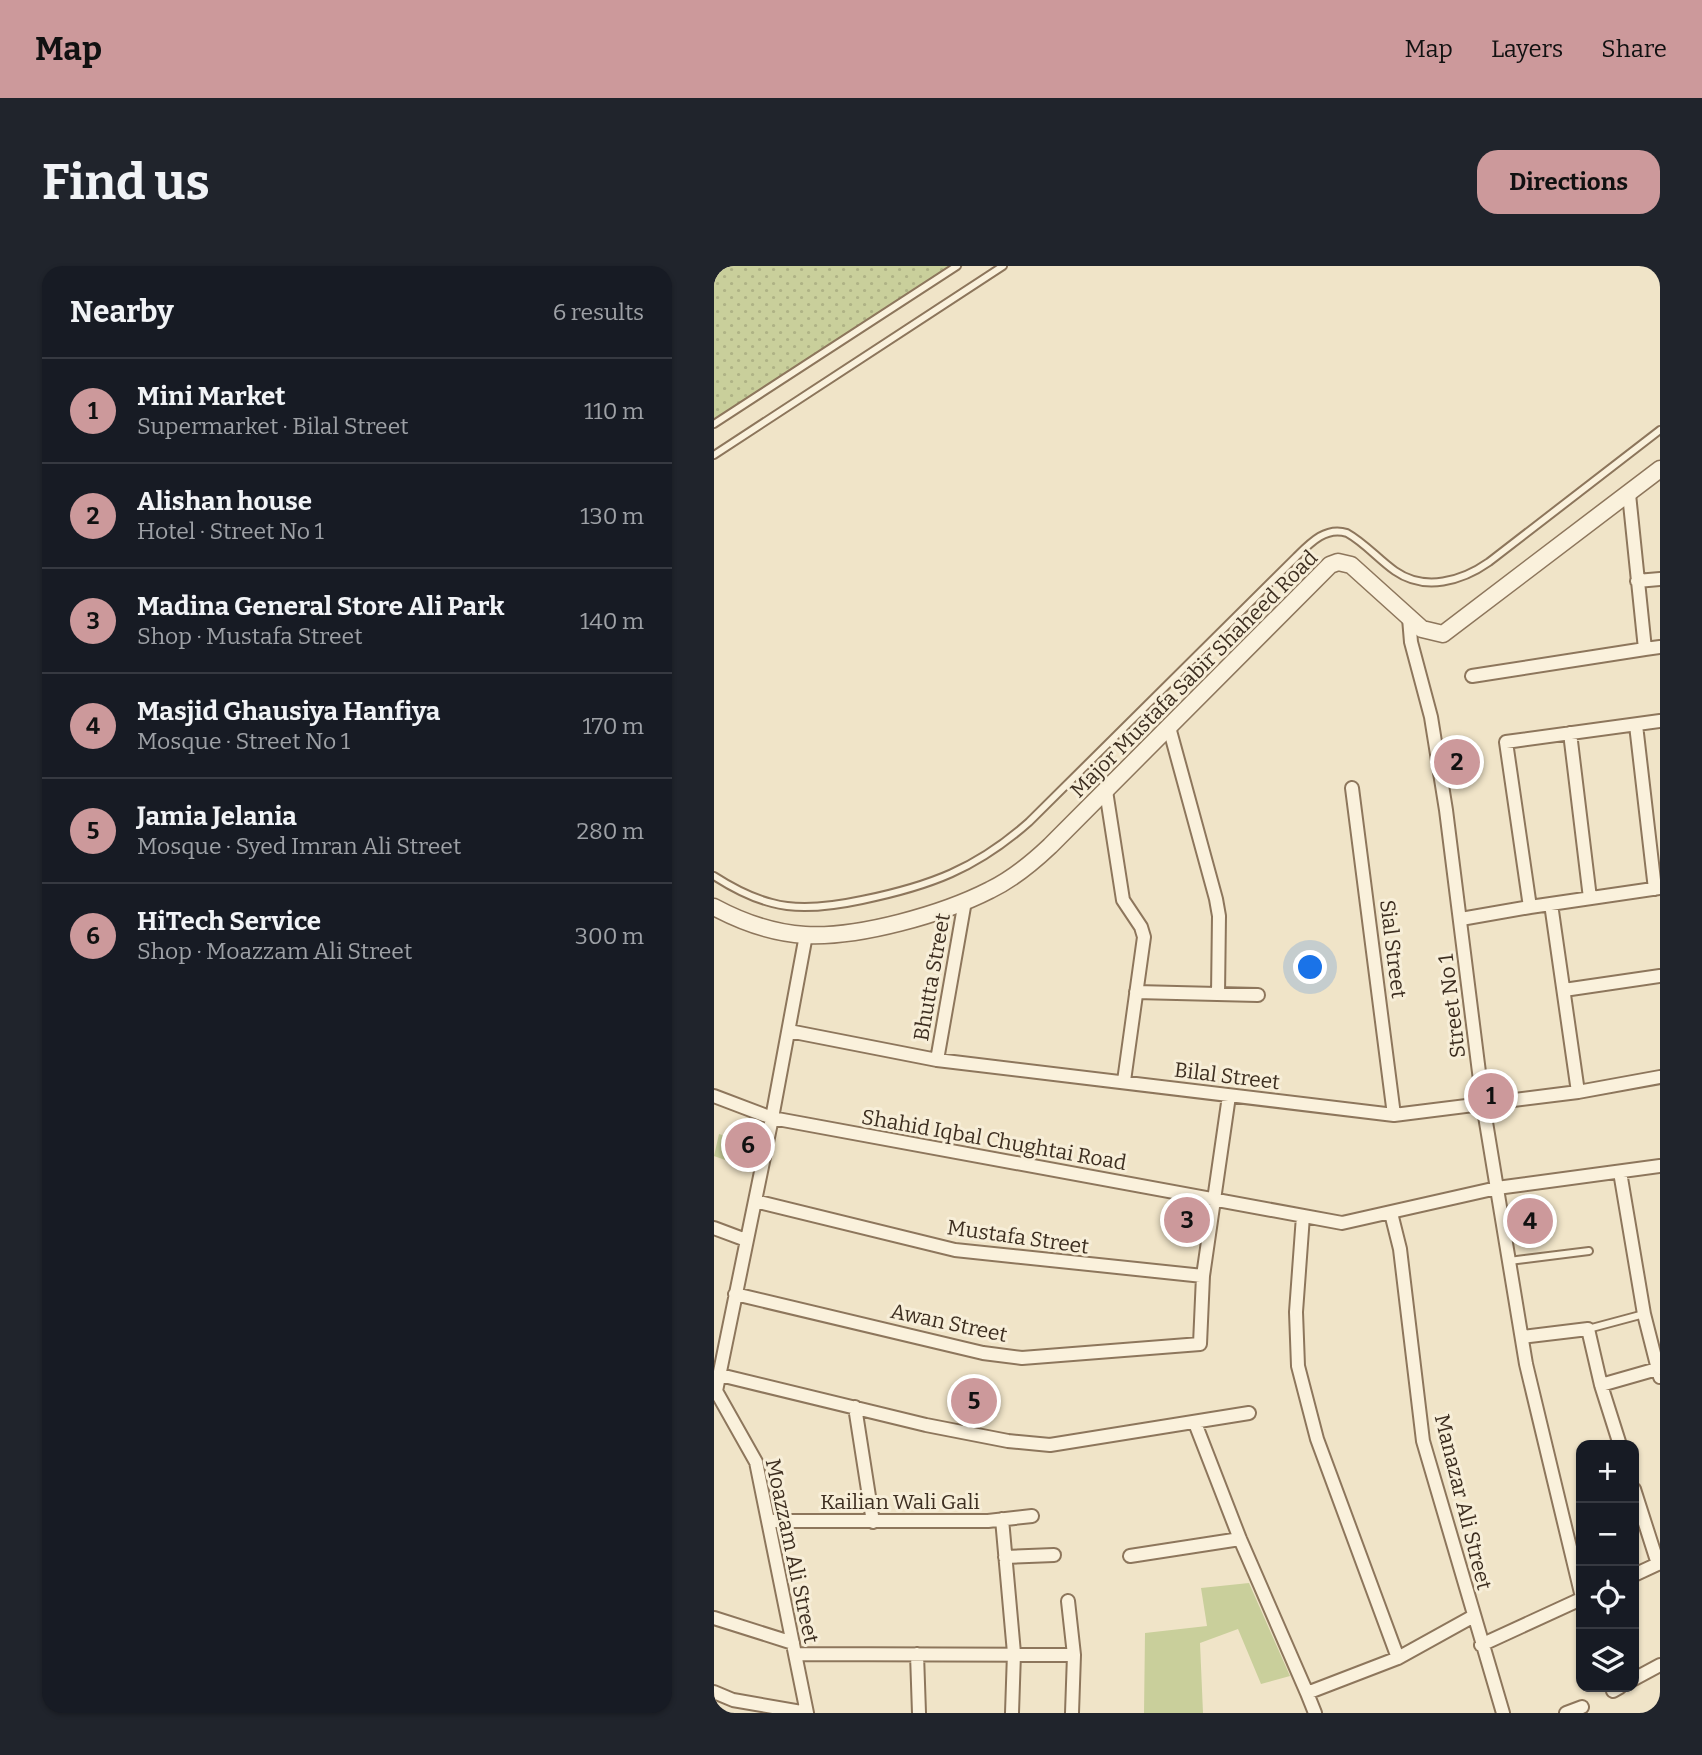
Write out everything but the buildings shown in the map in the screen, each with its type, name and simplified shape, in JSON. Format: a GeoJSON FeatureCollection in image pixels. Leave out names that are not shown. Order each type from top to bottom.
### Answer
{"type":"FeatureCollection","features":[{"type":"Feature","properties":{"kind":"street","name":"Major Mustafa Sabir Shaheed Road"},"geometry":{"type":"LineString","coordinates":[[715,912],[776,932],[806,935],[877,926],[965,901],[1025,868],[1330,565],[1338,562],[1351,565],[1428,633],[1450,631],[1660,469]]}},
{"type":"Feature","properties":{"kind":"street"},"geometry":{"type":"LineString","coordinates":[[1629,494],[1644,649]]}},
{"type":"Feature","properties":{"kind":"street"},"geometry":{"type":"LineString","coordinates":[[1637,581],[1660,579]]}},
{"type":"Feature","properties":{"kind":"street","name":"Street No 1"},"geometry":{"type":"LineString","coordinates":[[1409,618],[1411,642],[1431,717],[1461,919],[1483,1104],[1522,1337],[1576,1571]]}},
{"type":"Feature","properties":{"kind":"street"},"geometry":{"type":"LineString","coordinates":[[1472,676],[1660,647]]}},
{"type":"Feature","properties":{"kind":"street"},"geometry":{"type":"LineString","coordinates":[[1530,907],[1506,742],[1660,721]]}},
{"type":"Feature","properties":{"kind":"street"},"geometry":{"type":"LineString","coordinates":[[1461,919],[1658,889],[1636,724]]}},
{"type":"Feature","properties":{"kind":"street"},"geometry":{"type":"LineString","coordinates":[[1169,727],[1216,899],[1219,916],[1218,994]]}},
{"type":"Feature","properties":{"kind":"street"},"geometry":{"type":"LineString","coordinates":[[1570,733],[1590,898]]}},
{"type":"Feature","properties":{"kind":"street","name":"Sial Street"},"geometry":{"type":"LineString","coordinates":[[1353,788],[1394,1115]]}},
{"type":"Feature","properties":{"kind":"street"},"geometry":{"type":"LineString","coordinates":[[1105,791],[1123,900],[1141,927],[1144,937],[1124,1081]]}},
{"type":"Feature","properties":{"kind":"street","name":"Bhutta Street"},"geometry":{"type":"LineString","coordinates":[[937,1060],[965,901]]}},
{"type":"Feature","properties":{"kind":"street"},"geometry":{"type":"LineString","coordinates":[[1551,904],[1578,1092]]}},
{"type":"Feature","properties":{"kind":"street"},"geometry":{"type":"LineString","coordinates":[[772,1118],[806,935]]}},
{"type":"Feature","properties":{"kind":"street"},"geometry":{"type":"LineString","coordinates":[[1564,990],[1660,976]]}},
{"type":"Feature","properties":{"kind":"street"},"geometry":{"type":"LineString","coordinates":[[1136,992],[1258,995]]}},
{"type":"Feature","properties":{"kind":"street","name":"Bilal Street"},"geometry":{"type":"LineString","coordinates":[[789,1031],[937,1060],[1394,1115],[1578,1092],[1660,1077]]}},
{"type":"Feature","properties":{"kind":"street","name":"Shahid Iqbal Chughtai Road"},"geometry":{"type":"LineString","coordinates":[[714,1096],[772,1118],[1342,1223],[1497,1188],[1660,1166]]}},
{"type":"Feature","properties":{"kind":"street"},"geometry":{"type":"LineString","coordinates":[[1203,1276],[1212,1199],[1229,1096]]}},
{"type":"Feature","properties":{"kind":"street","name":"Moazzam Ali Street"},"geometry":{"type":"LineString","coordinates":[[772,1118],[716,1391],[756,1462],[807,1713]]}},
{"type":"Feature","properties":{"kind":"street"},"geometry":{"type":"LineString","coordinates":[[1601,1385],[1659,1373],[1644,1314],[1620,1172]]}},
{"type":"Feature","properties":{"kind":"street","name":"Mustafa Street"},"geometry":{"type":"LineString","coordinates":[[755,1202],[955,1250],[1140,1272],[1203,1276]]}},
{"type":"Feature","properties":{"kind":"street","name":"Manazar Ali Street"},"geometry":{"type":"LineString","coordinates":[[1391,1213],[1400,1249],[1423,1441],[1472,1617],[1503,1713]]}},
{"type":"Feature","properties":{"kind":"street"},"geometry":{"type":"LineString","coordinates":[[1303,1216],[1296,1312],[1298,1366],[1317,1439],[1398,1658]]}},
{"type":"Feature","properties":{"kind":"street"},"geometry":{"type":"LineString","coordinates":[[714,1228],[746,1240]]}},
{"type":"Feature","properties":{"kind":"street","name":"Awan Street"},"geometry":{"type":"LineString","coordinates":[[735,1294],[983,1353],[1021,1357],[1200,1344],[1203,1276]]}},
{"type":"Feature","properties":{"kind":"street"},"geometry":{"type":"LineString","coordinates":[[1522,1337],[1588,1329],[1601,1385],[1618,1440]]}},
{"type":"Feature","properties":{"kind":"street"},"geometry":{"type":"LineString","coordinates":[[720,1375],[1008,1441],[1050,1445],[1249,1413]]}},
{"type":"Feature","properties":{"kind":"street"},"geometry":{"type":"LineString","coordinates":[[855,1407],[873,1522]]}},
{"type":"Feature","properties":{"kind":"street"},"geometry":{"type":"LineString","coordinates":[[1195,1423],[1240,1539],[1315,1713]]}},
{"type":"Feature","properties":{"kind":"street"},"geometry":{"type":"LineString","coordinates":[[1639,1503],[1659,1564],[1639,1573]]}},
{"type":"Feature","properties":{"kind":"street","name":"Kailian Wali Gali"},"geometry":{"type":"LineString","coordinates":[[768,1521],[873,1522],[1032,1516]]}},
{"type":"Feature","properties":{"kind":"street"},"geometry":{"type":"LineString","coordinates":[[1002,1519],[1014,1653],[1012,1713]]}},
{"type":"Feature","properties":{"kind":"street"},"geometry":{"type":"LineString","coordinates":[[1130,1556],[1240,1539]]}},
{"type":"Feature","properties":{"kind":"street"},"geometry":{"type":"LineString","coordinates":[[1005,1557],[1054,1555]]}},
{"type":"Feature","properties":{"kind":"street"},"geometry":{"type":"LineString","coordinates":[[1068,1601],[1074,1654],[1072,1713]]}},
{"type":"Feature","properties":{"kind":"street"},"geometry":{"type":"LineString","coordinates":[[1481,1645],[1576,1601]]}},
{"type":"Feature","properties":{"kind":"street"},"geometry":{"type":"LineString","coordinates":[[1307,1693],[1398,1658],[1472,1617]]}},
{"type":"Feature","properties":{"kind":"street"},"geometry":{"type":"LineString","coordinates":[[714,1618],[794,1648],[917,1654],[1074,1654]]}},
{"type":"Feature","properties":{"kind":"street"},"geometry":{"type":"LineString","coordinates":[[917,1654],[919,1713]]}},
{"type":"Feature","properties":{"kind":"street"},"geometry":{"type":"LineString","coordinates":[[1639,1676],[1660,1665]]}},
{"type":"Feature","properties":{"kind":"street"},"geometry":{"type":"LineString","coordinates":[[714,1692],[733,1700],[807,1713]]}},
{"type":"Feature","properties":{"kind":"street"},"geometry":{"type":"LineString","coordinates":[[1566,1713],[1582,1707]]}},
{"type":"Feature","properties":{"kind":"lane"},"geometry":{"type":"LineString","coordinates":[[714,424],[957,266]]}},
{"type":"Feature","properties":{"kind":"lane"},"geometry":{"type":"LineString","coordinates":[[714,455],[1003,266]]}},
{"type":"Feature","properties":{"kind":"lane"},"geometry":{"type":"LineString","coordinates":[[714,876],[746,894],[774,904],[830,907],[916,888],[963,869],[1005,843],[1029,822],[1296,556],[1320,536],[1338,530],[1347,533],[1397,572],[1419,580],[1433,582],[1462,578],[1489,562],[1660,430]]}},
{"type":"Feature","properties":{"kind":"lane"},"geometry":{"type":"LineString","coordinates":[[1509,1261],[1589,1251]]}},
{"type":"Feature","properties":{"kind":"lane"},"geometry":{"type":"LineString","coordinates":[[1588,1329],[1644,1314]]}},
{"type":"Feature","properties":{"kind":"green space"},"geometry":{"type":"Polygon","coordinates":[[[714,266],[963,266],[714,429],[714,266]]]}},
{"type":"Feature","properties":{"kind":"green space"},"geometry":{"type":"Polygon","coordinates":[[[719,1134],[742,1141],[736,1164],[714,1156],[719,1134]]]}},
{"type":"Feature","properties":{"kind":"green space"},"geometry":{"type":"Polygon","coordinates":[[[1249,1583],[1290,1676],[1261,1684],[1238,1629],[1200,1643],[1203,1713],[1144,1713],[1145,1633],[1207,1626],[1201,1588],[1249,1583]]]}},
{"type":"Feature","properties":{"kind":"place","name":"Alishan house"},"geometry":{"type":"Point","coordinates":[1457,762]}},
{"type":"Feature","properties":{"kind":"place","name":"Mini Market"},"geometry":{"type":"Point","coordinates":[1491,1096]}},
{"type":"Feature","properties":{"kind":"place","name":"HiTech Service"},"geometry":{"type":"Point","coordinates":[748,1145]}},
{"type":"Feature","properties":{"kind":"place","name":"Madina General Store Ali Park"},"geometry":{"type":"Point","coordinates":[1187,1220]}},
{"type":"Feature","properties":{"kind":"place","name":"Masjid Ghausiya Hanfiya"},"geometry":{"type":"Point","coordinates":[1530,1221]}},
{"type":"Feature","properties":{"kind":"place","name":"Jamia Jelania"},"geometry":{"type":"Point","coordinates":[974,1401]}}]}
